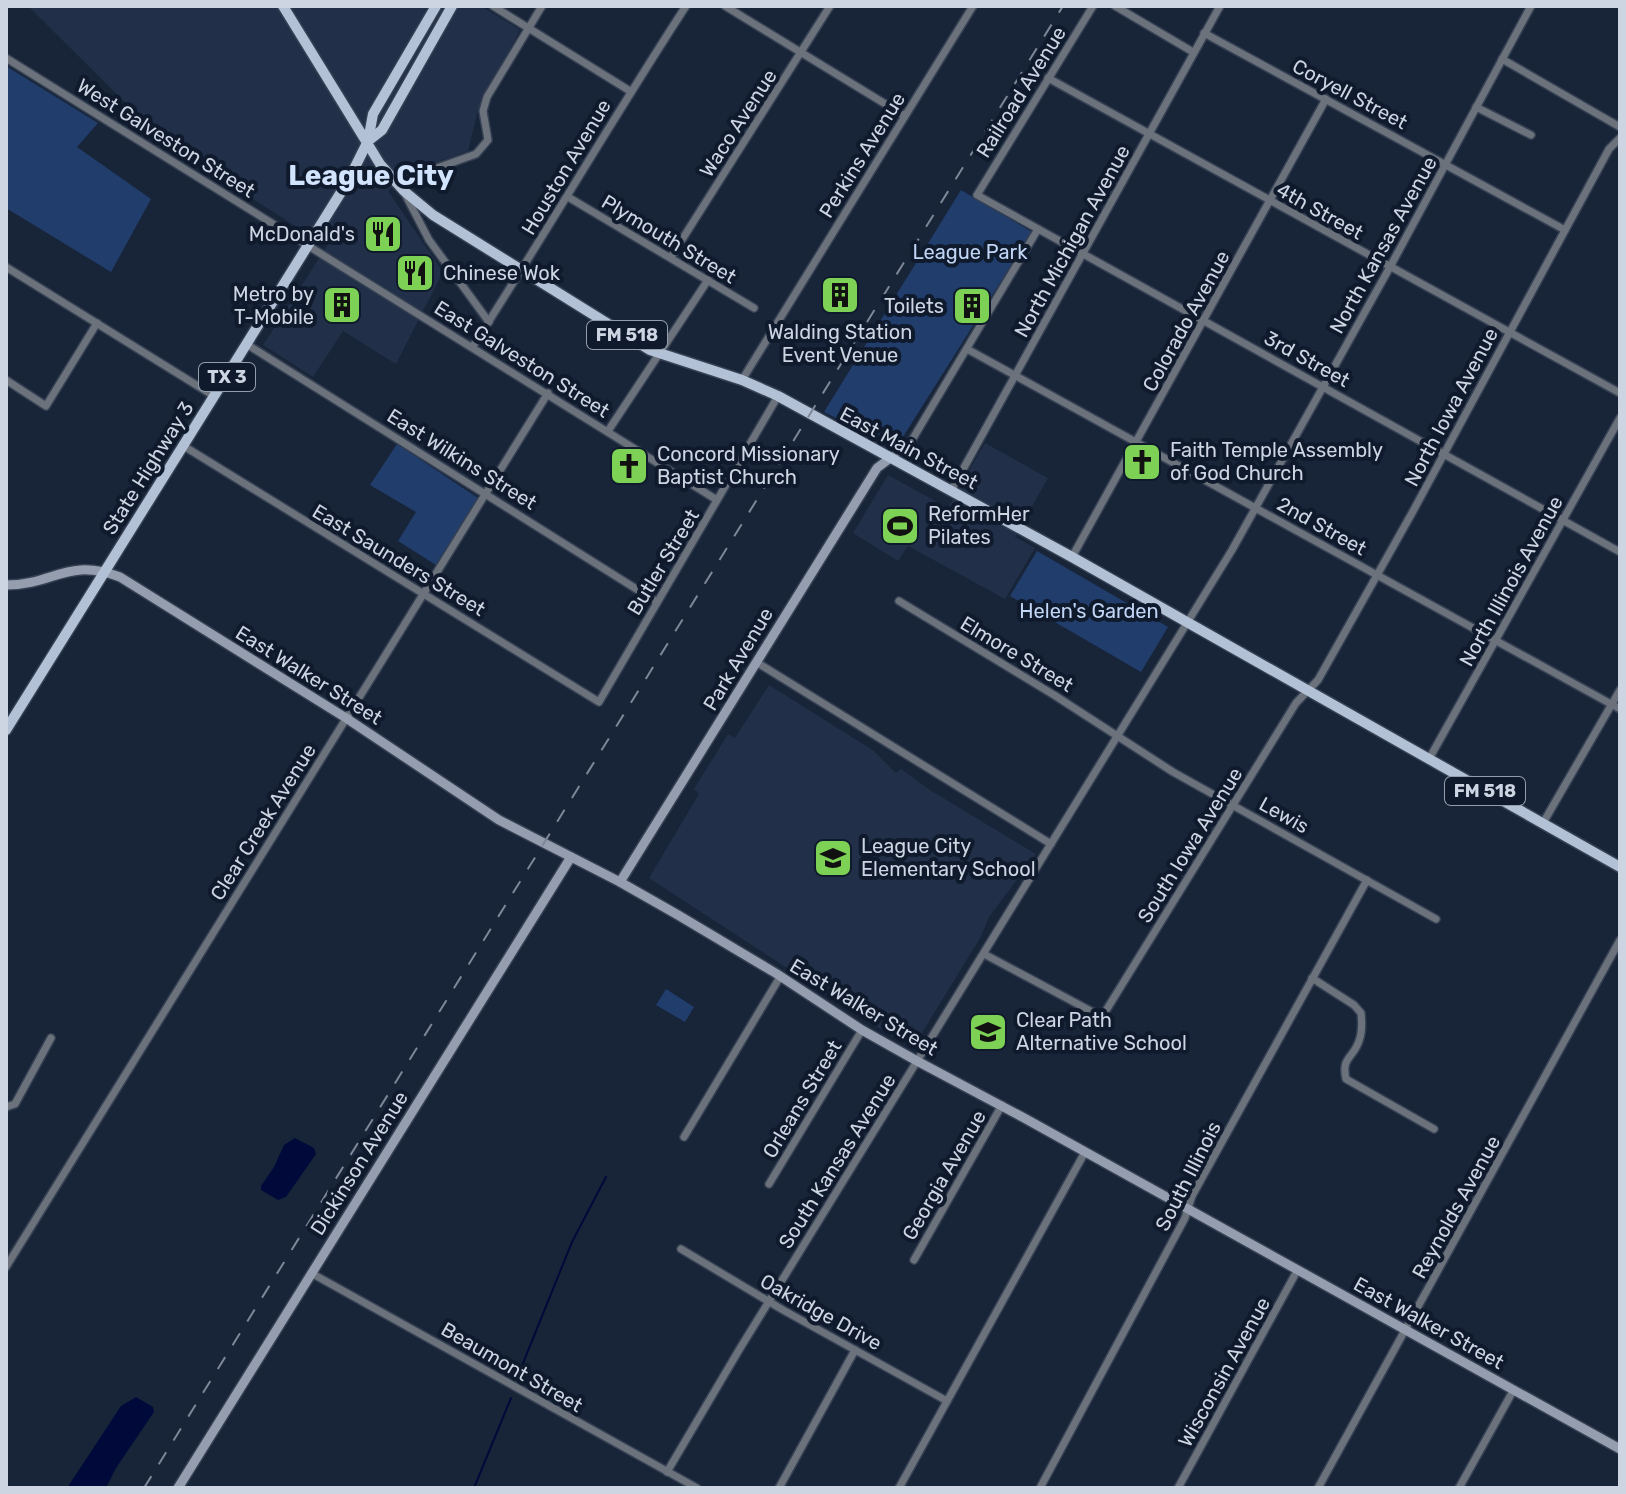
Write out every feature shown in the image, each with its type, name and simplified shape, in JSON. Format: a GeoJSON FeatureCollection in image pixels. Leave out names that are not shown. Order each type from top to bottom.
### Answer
{"type":"FeatureCollection","features":[{"type":"Feature","properties":{"kind":"main road","name":"FM 518"},"geometry":{"type":"LineString","coordinates":[[283,6],[368,141]]}},
{"type":"Feature","properties":{"kind":"main road","name":"State Highway 3"},"geometry":{"type":"LineString","coordinates":[[6,730],[348,181],[368,141],[373,114],[436,6]]}},
{"type":"Feature","properties":{"kind":"main road","name":"State Highway 3"},"geometry":{"type":"LineString","coordinates":[[368,141],[382,130],[452,6]]}},
{"type":"Feature","properties":{"kind":"main road","name":"East Main Street"},"geometry":{"type":"LineString","coordinates":[[368,141],[395,183],[433,215],[660,355],[742,380],[778,396],[1072,557],[1620,867]]}},
{"type":"Feature","properties":{"kind":"street"},"geometry":{"type":"LineString","coordinates":[[493,6],[630,91]]}},
{"type":"Feature","properties":{"kind":"street"},"geometry":{"type":"LineString","coordinates":[[395,183],[476,154],[488,140],[483,111],[487,97],[542,6]]}},
{"type":"Feature","properties":{"kind":"street","name":"Houston Avenue"},"geometry":{"type":"LineString","coordinates":[[473,346],[686,6]]}},
{"type":"Feature","properties":{"kind":"street"},"geometry":{"type":"LineString","coordinates":[[725,6],[905,116]]}},
{"type":"Feature","properties":{"kind":"street","name":"Waco Avenue"},"geometry":{"type":"LineString","coordinates":[[671,257],[830,6]]}},
{"type":"Feature","properties":{"kind":"street","name":"Perkins Avenue"},"geometry":{"type":"LineString","coordinates":[[742,380],[973,6]]}},
{"type":"Feature","properties":{"kind":"street","name":"Railroad Avenue"},"geometry":{"type":"LineString","coordinates":[[977,195],[1093,6]]}},
{"type":"Feature","properties":{"kind":"street"},"geometry":{"type":"LineString","coordinates":[[1115,6],[1193,52]]}},
{"type":"Feature","properties":{"kind":"street","name":"North Michigan Avenue"},"geometry":{"type":"LineString","coordinates":[[951,491],[1220,6]]}},
{"type":"Feature","properties":{"kind":"street","name":"North Kansas Avenue"},"geometry":{"type":"LineString","coordinates":[[1189,623],[1390,267],[1531,6]]}},
{"type":"Feature","properties":{"kind":"street","name":"Coryell Street"},"geometry":{"type":"LineString","coordinates":[[1204,33],[1565,230]]}},
{"type":"Feature","properties":{"kind":"street","name":"West Galveston Street"},"geometry":{"type":"LineString","coordinates":[[6,58],[309,246]]}},
{"type":"Feature","properties":{"kind":"street"},"geometry":{"type":"LineString","coordinates":[[1502,59],[1620,127]]}},
{"type":"Feature","properties":{"kind":"street","name":"4th Street"},"geometry":{"type":"LineString","coordinates":[[1048,78],[1620,393]]}},
{"type":"Feature","properties":{"kind":"street","name":"Colorado Avenue"},"geometry":{"type":"LineString","coordinates":[[1072,557],[1326,99]]}},
{"type":"Feature","properties":{"kind":"street"},"geometry":{"type":"LineString","coordinates":[[1476,107],[1531,135]]}},
{"type":"Feature","properties":{"kind":"street","name":"North Iowa Avenue"},"geometry":{"type":"LineString","coordinates":[[1307,691],[1318,680],[1609,149],[1620,138]]}},
{"type":"Feature","properties":{"kind":"street"},"geometry":{"type":"LineString","coordinates":[[404,191],[429,240],[489,322]]}},
{"type":"Feature","properties":{"kind":"street","name":"3rd Street"},"geometry":{"type":"LineString","coordinates":[[977,195],[1620,552]]}},
{"type":"Feature","properties":{"kind":"street","name":"Plymouth Street"},"geometry":{"type":"LineString","coordinates":[[568,197],[754,308]]}},
{"type":"Feature","properties":{"kind":"street"},"geometry":{"type":"LineString","coordinates":[[889,459],[909,445],[1038,229]]}},
{"type":"Feature","properties":{"kind":"street","name":"East Galveston Street"},"geometry":{"type":"LineString","coordinates":[[309,246],[717,500]]}},
{"type":"Feature","properties":{"kind":"street"},"geometry":{"type":"LineString","coordinates":[[6,267],[214,396]]}},
{"type":"Feature","properties":{"kind":"street"},"geometry":{"type":"LineString","coordinates":[[608,431],[708,280]]}},
{"type":"Feature","properties":{"kind":"street"},"geometry":{"type":"LineString","coordinates":[[6,380],[46,406],[97,323]]}},
{"type":"Feature","properties":{"kind":"street","name":"East Wilkins Street"},"geometry":{"type":"LineString","coordinates":[[248,345],[657,602]]}},
{"type":"Feature","properties":{"kind":"street","name":"2nd Street"},"geometry":{"type":"LineString","coordinates":[[967,349],[1620,709]]}},
{"type":"Feature","properties":{"kind":"street","name":"Clear Creek Avenue"},"geometry":{"type":"LineString","coordinates":[[6,1267],[548,393]]}},
{"type":"Feature","properties":{"kind":"street","name":"Butler Street"},"geometry":{"type":"LineString","coordinates":[[599,702],[696,541],[778,396]]}},
{"type":"Feature","properties":{"kind":"street","name":"North Illinois Avenue"},"geometry":{"type":"LineString","coordinates":[[1429,759],[1620,418]]}},
{"type":"Feature","properties":{"kind":"street","name":"East Saunders Street"},"geometry":{"type":"LineString","coordinates":[[182,445],[599,702]]}},
{"type":"Feature","properties":{"kind":"street","name":"Park Avenue"},"geometry":{"type":"LineString","coordinates":[[620,882],[877,468],[889,459]]}},
{"type":"Feature","properties":{"kind":"street"},"geometry":{"type":"LineString","coordinates":[[6,585],[36,582],[68,569],[105,571]]}},
{"type":"Feature","properties":{"kind":"street","name":"East Walker Street"},"geometry":{"type":"LineString","coordinates":[[105,571],[120,577],[346,718],[499,820],[620,882],[917,1061],[1002,1105],[1620,1449]]}},
{"type":"Feature","properties":{"kind":"street","name":"Elmore Street"},"geometry":{"type":"LineString","coordinates":[[899,601],[1118,736]]}},
{"type":"Feature","properties":{"kind":"street","name":"South Kansas Avenue"},"geometry":{"type":"LineString","coordinates":[[667,1472],[1189,623]]}},
{"type":"Feature","properties":{"kind":"street"},"geometry":{"type":"LineString","coordinates":[[756,662],[1051,844]]}},
{"type":"Feature","properties":{"kind":"street"},"geometry":{"type":"LineString","coordinates":[[1543,823],[1620,690]]}},
{"type":"Feature","properties":{"kind":"street","name":"South Iowa Avenue"},"geometry":{"type":"LineString","coordinates":[[984,954],[1102,1017],[1296,703],[1307,691]]}},
{"type":"Feature","properties":{"kind":"street","name":"Lewis"},"geometry":{"type":"LineString","coordinates":[[1118,736],[1173,772],[1436,919]]}},
{"type":"Feature","properties":{"kind":"street","name":"Dickinson Avenue"},"geometry":{"type":"LineString","coordinates":[[178,1488],[571,857]]}},
{"type":"Feature","properties":{"kind":"street","name":"South Illinois"},"geometry":{"type":"LineString","coordinates":[[1040,1488],[1187,1209],[1367,880]]}},
{"type":"Feature","properties":{"kind":"street","name":"Reynolds Avenue"},"geometry":{"type":"LineString","coordinates":[[1318,1488],[1620,940]]}},
{"type":"Feature","properties":{"kind":"street"},"geometry":{"type":"LineString","coordinates":[[684,1137],[780,977]]}},
{"type":"Feature","properties":{"kind":"street"},"geometry":{"type":"LineString","coordinates":[[1312,978],[1354,1005],[1361,1013],[1360,1040],[1346,1060],[1346,1079],[1434,1129]]}},
{"type":"Feature","properties":{"kind":"street","name":"Orleans Street"},"geometry":{"type":"LineString","coordinates":[[769,1184],[862,1030]]}},
{"type":"Feature","properties":{"kind":"street"},"geometry":{"type":"LineString","coordinates":[[6,1107],[15,1104],[51,1038]]}},
{"type":"Feature","properties":{"kind":"street","name":"Georgia Avenue"},"geometry":{"type":"LineString","coordinates":[[914,1260],[1002,1105]]}},
{"type":"Feature","properties":{"kind":"street"},"geometry":{"type":"LineString","coordinates":[[899,1488],[1085,1152]]}},
{"type":"Feature","properties":{"kind":"street","name":"Oakridge Drive"},"geometry":{"type":"LineString","coordinates":[[681,1249],[947,1401]]}},
{"type":"Feature","properties":{"kind":"street","name":"Wisconsin Avenue"},"geometry":{"type":"LineString","coordinates":[[1178,1488],[1297,1271]]}},
{"type":"Feature","properties":{"kind":"street","name":"Beaumont Street"},"geometry":{"type":"LineString","coordinates":[[311,1273],[697,1488]]}},
{"type":"Feature","properties":{"kind":"street"},"geometry":{"type":"LineString","coordinates":[[779,1488],[855,1350]]}},
{"type":"Feature","properties":{"kind":"street"},"geometry":{"type":"LineString","coordinates":[[1459,1488],[1513,1391]]}},
{"type":"Feature","properties":{"kind":"shaded area"},"geometry":{"type":"Polygon","coordinates":[[[28,6],[481,6],[520,30],[478,110],[468,151],[407,173],[388,191],[443,272],[396,364],[343,331],[313,377],[263,345],[327,246],[169,146],[28,6]]]}},
{"type":"Feature","properties":{"kind":"shaded area"},"geometry":{"type":"Polygon","coordinates":[[[985,443],[1048,478],[1015,537],[1035,548],[1005,599],[908,546],[898,561],[853,533],[888,475],[948,508],[985,443]]]}},
{"type":"Feature","properties":{"kind":"shaded area"},"geometry":{"type":"Polygon","coordinates":[[[769,685],[874,751],[896,773],[901,769],[1036,854],[989,917],[980,938],[914,1046],[893,1037],[649,878],[699,794],[694,789],[728,734],[735,738],[769,685]]]}},
{"type":"Feature","properties":{"kind":"shaded area"},"geometry":{"type":"Polygon","coordinates":[[[295,1138],[314,1148],[316,1154],[286,1197],[278,1200],[261,1190],[261,1186],[284,1145],[295,1138]]]}},
{"type":"Feature","properties":{"kind":"shaded area"},"geometry":{"type":"Polygon","coordinates":[[[136,1397],[153,1407],[154,1412],[106,1488],[67,1488],[121,1406],[136,1397]]]}},
{"type":"Feature","properties":{"kind":"green space"},"geometry":{"type":"Polygon","coordinates":[[[6,66],[98,123],[77,147],[151,199],[111,272],[6,208],[6,66]]]}},
{"type":"Feature","properties":{"kind":"green space","name":"League Park"},"geometry":{"type":"Polygon","coordinates":[[[961,190],[1032,232],[896,448],[824,412],[961,190]]]}},
{"type":"Feature","properties":{"kind":"green space"},"geometry":{"type":"Polygon","coordinates":[[[397,444],[478,498],[436,565],[398,541],[416,512],[370,485],[397,444]]]}},
{"type":"Feature","properties":{"kind":"green space","name":"Helen's Garden"},"geometry":{"type":"Polygon","coordinates":[[[1037,551],[1168,627],[1141,672],[1010,596],[1037,551]]]}},
{"type":"Feature","properties":{"kind":"green space"},"geometry":{"type":"Polygon","coordinates":[[[666,989],[694,1007],[685,1022],[656,1005],[666,989]]]}},
{"type":"Feature","properties":{"kind":"waterway"},"geometry":{"type":"LineString","coordinates":[[519,1373],[572,1242],[606,1177]]}},
{"type":"Feature","properties":{"kind":"waterway"},"geometry":{"type":"LineString","coordinates":[[474,1488],[511,1398]]}},
{"type":"Feature","properties":{"kind":"railway"},"geometry":{"type":"LineString","coordinates":[[144,1488],[1063,6]]}},
{"type":"Feature","properties":{"kind":"place","name":"McDonald's"},"geometry":{"type":"Point","coordinates":[383,234]}},
{"type":"Feature","properties":{"kind":"place","name":"Chinese Wok"},"geometry":{"type":"Point","coordinates":[415,273]}},
{"type":"Feature","properties":{"kind":"place","name":"Walding Station Event Venue"},"geometry":{"type":"Point","coordinates":[840,295]}},
{"type":"Feature","properties":{"kind":"place","name":"Metro by T-Mobile"},"geometry":{"type":"Point","coordinates":[342,305]}},
{"type":"Feature","properties":{"kind":"place","name":"Toilets"},"geometry":{"type":"Point","coordinates":[972,306]}},
{"type":"Feature","properties":{"kind":"place","name":"Faith Temple Assembly of God Church"},"geometry":{"type":"Point","coordinates":[1142,462]}},
{"type":"Feature","properties":{"kind":"place","name":"Concord Missionary Baptist Church"},"geometry":{"type":"Point","coordinates":[629,466]}},
{"type":"Feature","properties":{"kind":"place","name":"ReformHer Pilates"},"geometry":{"type":"Point","coordinates":[900,526]}},
{"type":"Feature","properties":{"kind":"place","name":"League City Elementary School"},"geometry":{"type":"Point","coordinates":[833,858]}},
{"type":"Feature","properties":{"kind":"place","name":"Clear Path Alternative School"},"geometry":{"type":"Point","coordinates":[988,1032]}},
{"type":"Feature","properties":{"kind":"district","name":"League City"},"geometry":{"type":"Point","coordinates":[371,175]}}]}
